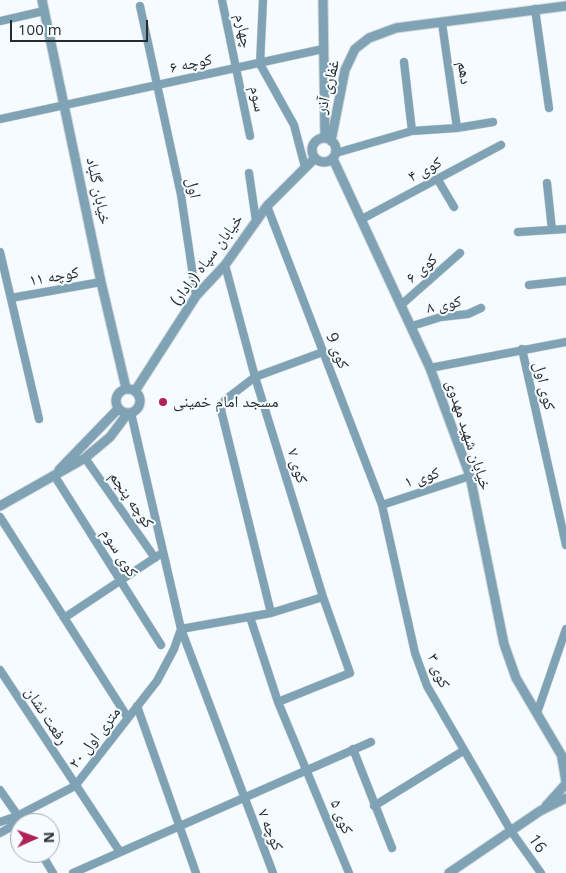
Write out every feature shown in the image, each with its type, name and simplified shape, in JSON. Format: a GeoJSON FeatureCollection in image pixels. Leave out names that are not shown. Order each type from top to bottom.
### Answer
{"type":"FeatureCollection","features":[{"type":"Feature","properties":{"kind":"street","name":"خیابان گلباد"},"geometry":{"type":"LineString","coordinates":[[42,0],[102,282],[131,389]]}},
{"type":"Feature","properties":{"kind":"street","name":"چهارم"},"geometry":{"type":"LineString","coordinates":[[222,0],[237,68]]}},
{"type":"Feature","properties":{"kind":"street"},"geometry":{"type":"LineString","coordinates":[[262,0],[260,64],[294,125],[305,166]]}},
{"type":"Feature","properties":{"kind":"street"},"geometry":{"type":"LineString","coordinates":[[323,0],[323,49],[328,139],[335,146],[334,156]]}},
{"type":"Feature","properties":{"kind":"street","name":"اول"},"geometry":{"type":"LineString","coordinates":[[140,6],[182,195],[196,296]]}},
{"type":"Feature","properties":{"kind":"street","name":"غفاری آذر"},"geometry":{"type":"LineString","coordinates":[[328,139],[345,70],[355,49],[368,38],[396,28],[566,6]]}},
{"type":"Feature","properties":{"kind":"street"},"geometry":{"type":"LineString","coordinates":[[535,9],[549,108]]}},
{"type":"Feature","properties":{"kind":"street"},"geometry":{"type":"LineString","coordinates":[[0,21],[44,11]]}},
{"type":"Feature","properties":{"kind":"street","name":"دهم"},"geometry":{"type":"LineString","coordinates":[[442,23],[458,128]]}},
{"type":"Feature","properties":{"kind":"street","name":"کوچه ۶"},"geometry":{"type":"LineString","coordinates":[[0,119],[323,49]]}},
{"type":"Feature","properties":{"kind":"street"},"geometry":{"type":"LineString","coordinates":[[404,62],[412,131]]}},
{"type":"Feature","properties":{"kind":"street","name":"سوم"},"geometry":{"type":"LineString","coordinates":[[237,68],[250,136]]}},
{"type":"Feature","properties":{"kind":"street"},"geometry":{"type":"LineString","coordinates":[[328,139],[317,141],[313,147],[315,158],[322,162],[334,156],[412,131],[458,128],[493,122]]}},
{"type":"Feature","properties":{"kind":"street","name":"کوی ۴"},"geometry":{"type":"LineString","coordinates":[[362,219],[501,145]]}},
{"type":"Feature","properties":{"kind":"street","name":"خیابان شهید مهدوی"},"geometry":{"type":"LineString","coordinates":[[334,156],[430,368],[470,476],[504,644],[516,678],[566,764]]}},
{"type":"Feature","properties":{"kind":"street","name":"خیابان سپاه (رادار)"},"geometry":{"type":"LineString","coordinates":[[131,389],[196,296],[224,265],[267,206],[315,158]]}},
{"type":"Feature","properties":{"kind":"street"},"geometry":{"type":"LineString","coordinates":[[249,173],[256,221]]}},
{"type":"Feature","properties":{"kind":"street"},"geometry":{"type":"LineString","coordinates":[[438,180],[454,207]]}},
{"type":"Feature","properties":{"kind":"street"},"geometry":{"type":"LineString","coordinates":[[547,183],[552,230]]}},
{"type":"Feature","properties":{"kind":"street","name":"کوی 9"},"geometry":{"type":"LineString","coordinates":[[267,206],[382,505]]}},
{"type":"Feature","properties":{"kind":"street"},"geometry":{"type":"LineString","coordinates":[[518,232],[566,229]]}},
{"type":"Feature","properties":{"kind":"street"},"geometry":{"type":"LineString","coordinates":[[0,252],[39,419]]}},
{"type":"Feature","properties":{"kind":"street","name":"کوی ۶"},"geometry":{"type":"LineString","coordinates":[[401,305],[460,253]]}},
{"type":"Feature","properties":{"kind":"street","name":"کوی ۷"},"geometry":{"type":"LineString","coordinates":[[224,265],[255,377],[323,597],[350,673],[278,702]]}},
{"type":"Feature","properties":{"kind":"street"},"geometry":{"type":"LineString","coordinates":[[529,285],[566,280]]}},
{"type":"Feature","properties":{"kind":"street","name":"کوچه ۱۱"},"geometry":{"type":"LineString","coordinates":[[11,298],[102,282]]}},
{"type":"Feature","properties":{"kind":"street","name":"کوی ۸"},"geometry":{"type":"LineString","coordinates":[[412,326],[441,317],[468,314],[481,308]]}},
{"type":"Feature","properties":{"kind":"street"},"geometry":{"type":"LineString","coordinates":[[430,368],[566,342]]}},
{"type":"Feature","properties":{"kind":"street","name":"کوی اول"},"geometry":{"type":"LineString","coordinates":[[522,350],[566,545]]}},
{"type":"Feature","properties":{"kind":"street"},"geometry":{"type":"LineString","coordinates":[[271,614],[220,410],[225,400],[255,377],[323,352]]}},
{"type":"Feature","properties":{"kind":"street"},"geometry":{"type":"LineString","coordinates":[[0,506],[85,458],[110,437],[130,413],[139,406],[140,400],[131,389],[121,390],[115,398],[118,409]]}},
{"type":"Feature","properties":{"kind":"street"},"geometry":{"type":"LineString","coordinates":[[118,409],[130,413]]}},
{"type":"Feature","properties":{"kind":"street"},"geometry":{"type":"LineString","coordinates":[[54,475],[118,409]]}},
{"type":"Feature","properties":{"kind":"street"},"geometry":{"type":"LineString","coordinates":[[130,413],[181,629],[271,614],[323,597]]}},
{"type":"Feature","properties":{"kind":"street","name":"کوچه پنجم"},"geometry":{"type":"LineString","coordinates":[[85,458],[155,558]]}},
{"type":"Feature","properties":{"kind":"street","name":"کوی سوم"},"geometry":{"type":"LineString","coordinates":[[54,475],[161,645]]}},
{"type":"Feature","properties":{"kind":"street","name":"کوی ۱"},"geometry":{"type":"LineString","coordinates":[[382,505],[470,476]]}},
{"type":"Feature","properties":{"kind":"street","name":"کوی ۳"},"geometry":{"type":"LineString","coordinates":[[382,505],[415,652],[427,686],[511,831]]}},
{"type":"Feature","properties":{"kind":"street"},"geometry":{"type":"LineString","coordinates":[[0,517],[128,718]]}},
{"type":"Feature","properties":{"kind":"street"},"geometry":{"type":"LineString","coordinates":[[64,618],[164,551]]}},
{"type":"Feature","properties":{"kind":"street","name":"کوی ۵"},"geometry":{"type":"LineString","coordinates":[[250,617],[278,702],[349,873]]}},
{"type":"Feature","properties":{"kind":"street","name":"۲۰ متری اول"},"geometry":{"type":"LineString","coordinates":[[23,813],[75,786],[157,681],[174,649],[181,629]]}},
{"type":"Feature","properties":{"kind":"street","name":"کوچه ۷"},"geometry":{"type":"LineString","coordinates":[[181,629],[243,798],[273,873]]}},
{"type":"Feature","properties":{"kind":"street"},"geometry":{"type":"LineString","coordinates":[[537,713],[566,629]]}},
{"type":"Feature","properties":{"kind":"street","name":"رفعت نشان"},"geometry":{"type":"LineString","coordinates":[[0,670],[120,852]]}},
{"type":"Feature","properties":{"kind":"street"},"geometry":{"type":"LineString","coordinates":[[137,706],[196,873]]}},
{"type":"Feature","properties":{"kind":"street"},"geometry":{"type":"LineString","coordinates":[[73,873],[371,742]]}},
{"type":"Feature","properties":{"kind":"street"},"geometry":{"type":"LineString","coordinates":[[353,749],[392,848]]}},
{"type":"Feature","properties":{"kind":"street"},"geometry":{"type":"LineString","coordinates":[[374,806],[463,750]]}},
{"type":"Feature","properties":{"kind":"street","name":"خیابان شهید مهدوی"},"geometry":{"type":"LineString","coordinates":[[540,811],[565,786],[561,755]]}},
{"type":"Feature","properties":{"kind":"street"},"geometry":{"type":"LineString","coordinates":[[0,790],[17,813]]}},
{"type":"Feature","properties":{"kind":"street","name":"خیابان شهید مهدوی"},"geometry":{"type":"LineString","coordinates":[[449,873],[540,811],[566,798]]}},
{"type":"Feature","properties":{"kind":"street","name":"۲۰ متری اول"},"geometry":{"type":"LineString","coordinates":[[0,833],[10,826]]}},
{"type":"Feature","properties":{"kind":"street","name":"16"},"geometry":{"type":"LineString","coordinates":[[511,831],[539,872]]}},
{"type":"Feature","properties":{"kind":"place","name":"مسجد امام خمینی"},"geometry":{"type":"Point","coordinates":[163,402]}}]}
